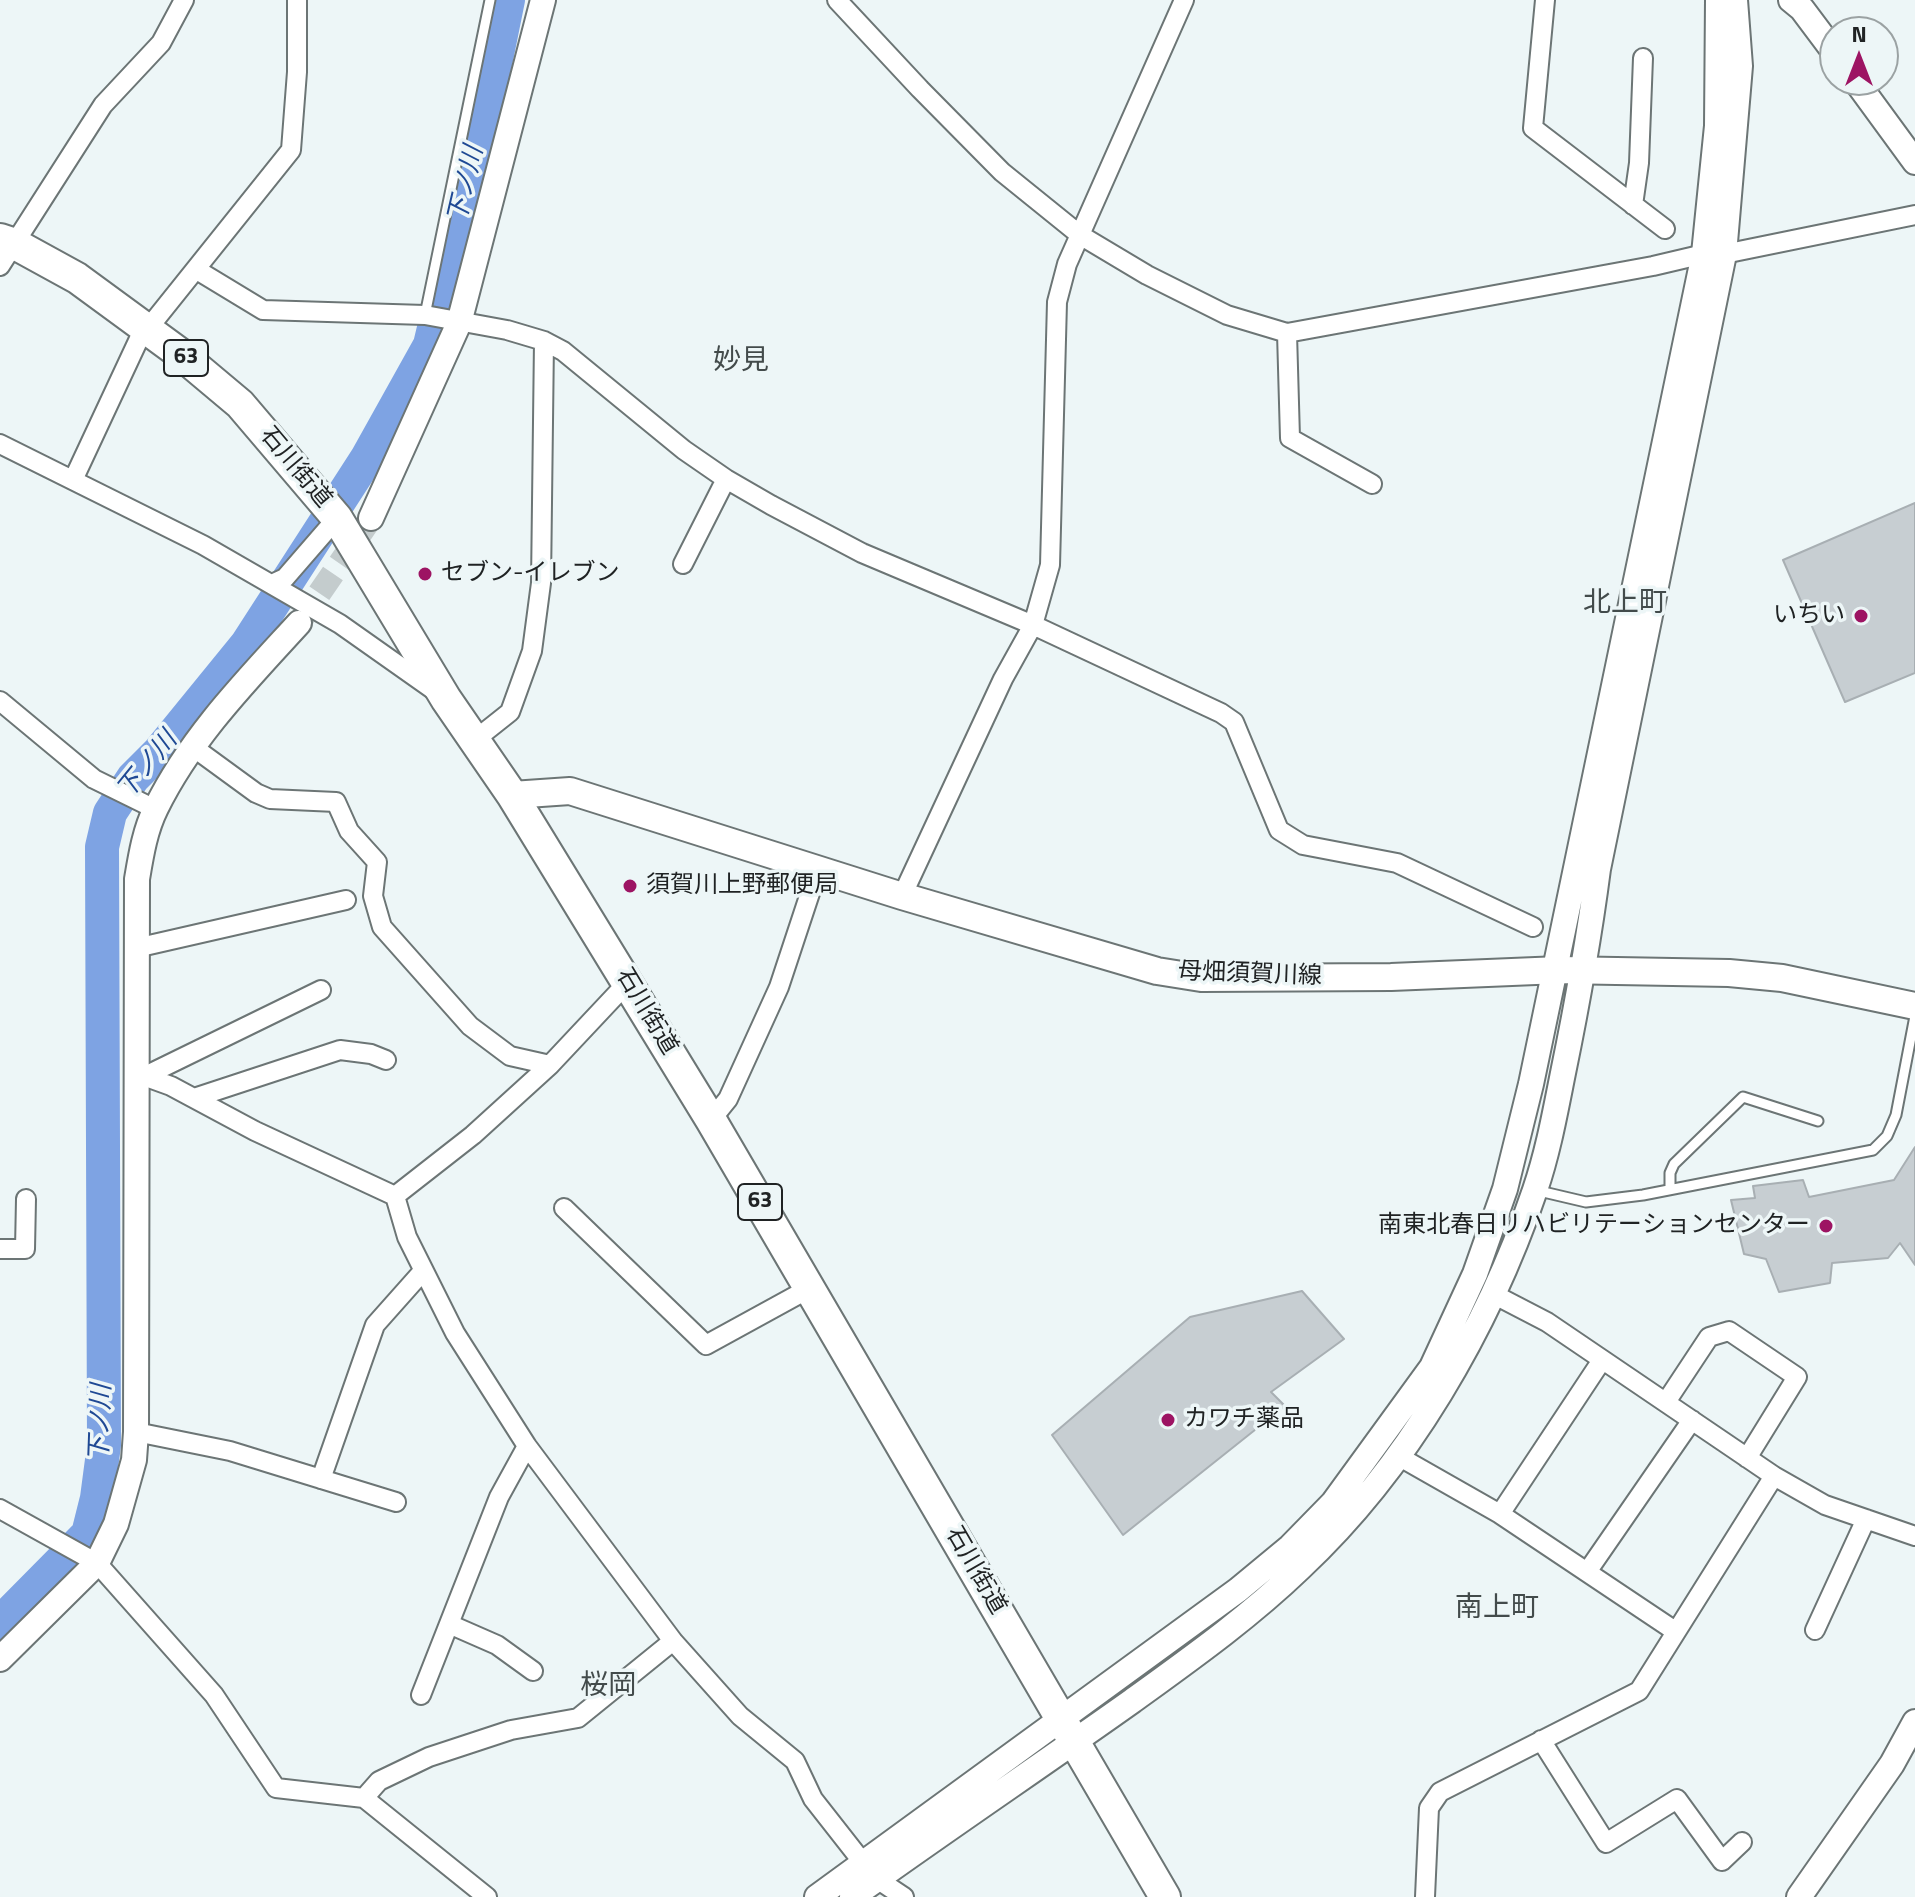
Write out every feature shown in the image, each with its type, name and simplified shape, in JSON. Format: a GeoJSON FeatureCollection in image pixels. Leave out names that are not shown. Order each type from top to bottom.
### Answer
{"type":"FeatureCollection","features":[{"type":"Feature","properties":{"kind":"main road","name":"石川街道"},"geometry":{"type":"LineString","coordinates":[[5,250],[77,278],[147,329],[240,404],[337,518],[446,699],[512,795],[711,1120],[1165,1897]]}},
{"type":"Feature","properties":{"kind":"main road","name":"母畑須賀川線"},"geometry":{"type":"LineString","coordinates":[[512,795],[570,791],[902,896],[1157,971],[1201,978],[1391,977],[1566,971],[1742,974],[1782,978],[1915,1006]]}},
{"type":"Feature","properties":{"kind":"street"},"geometry":{"type":"LineString","coordinates":[[5,250],[103,105],[161,43],[184,0]]}},
{"type":"Feature","properties":{"kind":"street"},"geometry":{"type":"LineString","coordinates":[[74,478],[138,341],[291,150],[297,72],[297,0]]}},
{"type":"Feature","properties":{"kind":"street"},"geometry":{"type":"LineString","coordinates":[[371,518],[459,323],[543,0]]}},
{"type":"Feature","properties":{"kind":"street"},"geometry":{"type":"LineString","coordinates":[[837,0],[1002,172],[1080,235],[1147,275],[1227,315],[1287,333],[1915,215]]}},
{"type":"Feature","properties":{"kind":"street"},"geometry":{"type":"LineString","coordinates":[[902,896],[1003,679],[1033,625],[1050,565],[1057,302],[1067,264],[1184,0]]}},
{"type":"Feature","properties":{"kind":"street"},"geometry":{"type":"LineString","coordinates":[[1545,0],[1533,128],[1665,229]]}},
{"type":"Feature","properties":{"kind":"street"},"geometry":{"type":"LineString","coordinates":[[1068,1731],[1290,1547],[1333,1503],[1432,1367],[1480,1260],[1505,1189],[1531,1084],[1551,1037],[1714,254],[1718,0]]}},
{"type":"Feature","properties":{"kind":"street"},"geometry":{"type":"LineString","coordinates":[[817,1897],[870,1872],[1068,1731],[1219,1638],[1301,1568],[1349,1517],[1398,1456],[1446,1384],[1493,1294],[1535,1190],[1551,1136],[1566,971],[1598,869],[1714,254],[1740,66],[1735,0]]}},
{"type":"Feature","properties":{"kind":"street"},"geometry":{"type":"LineString","coordinates":[[1791,0],[1819,32]]}},
{"type":"Feature","properties":{"kind":"street"},"geometry":{"type":"LineString","coordinates":[[1633,205],[1639,163],[1643,58]]}},
{"type":"Feature","properties":{"kind":"street"},"geometry":{"type":"LineString","coordinates":[[1867,96],[1915,162]]}},
{"type":"Feature","properties":{"kind":"street"},"geometry":{"type":"LineString","coordinates":[[197,270],[263,310],[425,315],[507,330],[544,341],[563,351],[684,450],[726,479],[862,553],[1033,625],[1221,713],[1234,722],[1279,830],[1303,845],[1397,863],[1533,927]]}},
{"type":"Feature","properties":{"kind":"street"},"geometry":{"type":"LineString","coordinates":[[1287,333],[1290,438],[1372,484]]}},
{"type":"Feature","properties":{"kind":"street"},"geometry":{"type":"LineString","coordinates":[[476,739],[510,712],[532,651],[541,583],[544,341]]}},
{"type":"Feature","properties":{"kind":"street"},"geometry":{"type":"LineString","coordinates":[[0,444],[74,478],[272,584],[340,624],[446,699]]}},
{"type":"Feature","properties":{"kind":"street"},"geometry":{"type":"LineString","coordinates":[[683,564],[726,479]]}},
{"type":"Feature","properties":{"kind":"street"},"geometry":{"type":"LineString","coordinates":[[272,584],[285,578],[337,518]]}},
{"type":"Feature","properties":{"kind":"street"},"geometry":{"type":"LineString","coordinates":[[0,1659],[92,1560],[116,1524],[134,1460],[140,1074],[136,948],[137,879],[142,848],[155,809],[193,747],[219,711],[299,623]]}},
{"type":"Feature","properties":{"kind":"street"},"geometry":{"type":"LineString","coordinates":[[0,701],[94,779],[155,809]]}},
{"type":"Feature","properties":{"kind":"street"},"geometry":{"type":"LineString","coordinates":[[193,747],[256,793],[270,799],[336,802],[349,831],[377,862],[373,896],[382,927],[470,1026],[510,1056],[550,1065]]}},
{"type":"Feature","properties":{"kind":"street"},"geometry":{"type":"LineString","coordinates":[[711,1120],[728,1099],[779,987],[818,869]]}},
{"type":"Feature","properties":{"kind":"street"},"geometry":{"type":"LineString","coordinates":[[136,948],[346,900]]}},
{"type":"Feature","properties":{"kind":"street"},"geometry":{"type":"LineString","coordinates":[[395,1196],[473,1135],[550,1065],[628,982]]}},
{"type":"Feature","properties":{"kind":"street"},"geometry":{"type":"LineString","coordinates":[[140,1074],[321,990]]}},
{"type":"Feature","properties":{"kind":"street"},"geometry":{"type":"LineString","coordinates":[[194,1098],[340,1050],[371,1054],[386,1060]]}},
{"type":"Feature","properties":{"kind":"street"},"geometry":{"type":"LineString","coordinates":[[140,1074],[395,1196],[407,1237],[463,1347],[527,1446],[673,1641],[740,1716],[795,1761],[813,1799],[870,1872],[904,1897]]}},
{"type":"Feature","properties":{"kind":"street"},"geometry":{"type":"LineString","coordinates":[[0,1249],[25,1249],[26,1199]]}},
{"type":"Feature","properties":{"kind":"street"},"geometry":{"type":"LineString","coordinates":[[564,1208],[706,1345],[810,1288]]}},
{"type":"Feature","properties":{"kind":"street"},"geometry":{"type":"LineString","coordinates":[[321,1479],[375,1325],[423,1271]]}},
{"type":"Feature","properties":{"kind":"street"},"geometry":{"type":"LineString","coordinates":[[1493,1294],[1547,1322],[1774,1476],[1825,1505],[1915,1536]]}},
{"type":"Feature","properties":{"kind":"street"},"geometry":{"type":"LineString","coordinates":[[1666,1402],[1709,1337],[1729,1331],[1797,1377],[1747,1458]]}},
{"type":"Feature","properties":{"kind":"street"},"geometry":{"type":"LineString","coordinates":[[1500,1514],[1602,1360]]}},
{"type":"Feature","properties":{"kind":"street"},"geometry":{"type":"LineString","coordinates":[[1587,1572],[1692,1420]]}},
{"type":"Feature","properties":{"kind":"street"},"geometry":{"type":"LineString","coordinates":[[136,1432],[230,1451],[396,1502]]}},
{"type":"Feature","properties":{"kind":"street"},"geometry":{"type":"LineString","coordinates":[[421,1695],[499,1497],[527,1446]]}},
{"type":"Feature","properties":{"kind":"street"},"geometry":{"type":"LineString","coordinates":[[1398,1456],[1500,1514],[1675,1631]]}},
{"type":"Feature","properties":{"kind":"street"},"geometry":{"type":"LineString","coordinates":[[1425,1897],[1429,1808],[1440,1792],[1639,1691],[1774,1476]]}},
{"type":"Feature","properties":{"kind":"street"},"geometry":{"type":"LineString","coordinates":[[0,1509],[92,1560],[214,1695],[276,1788],[364,1798],[487,1897]]}},
{"type":"Feature","properties":{"kind":"street"},"geometry":{"type":"LineString","coordinates":[[1815,1630],[1866,1519]]}},
{"type":"Feature","properties":{"kind":"street"},"geometry":{"type":"LineString","coordinates":[[449,1624],[497,1645],[533,1671]]}},
{"type":"Feature","properties":{"kind":"street"},"geometry":{"type":"LineString","coordinates":[[364,1798],[379,1781],[429,1757],[511,1730],[578,1718],[673,1641]]}},
{"type":"Feature","properties":{"kind":"street"},"geometry":{"type":"LineString","coordinates":[[1799,1897],[1892,1764],[1915,1722]]}},
{"type":"Feature","properties":{"kind":"street"},"geometry":{"type":"LineString","coordinates":[[1541,1740],[1606,1843],[1677,1799],[1722,1861],[1742,1842]]}},
{"type":"Feature","properties":{"kind":"street"},"geometry":{"type":"LineString","coordinates":[[852,1897],[870,1872]]}},
{"type":"Feature","properties":{"kind":"lane"},"geometry":{"type":"LineString","coordinates":[[425,315],[490,0]]}},
{"type":"Feature","properties":{"kind":"lane"},"geometry":{"type":"LineString","coordinates":[[1535,1190],[1586,1202],[1873,1150],[1887,1136],[1896,1115],[1915,1016]]}},
{"type":"Feature","properties":{"kind":"lane"},"geometry":{"type":"LineString","coordinates":[[1670,1189],[1670,1173],[1674,1164],[1743,1097],[1818,1121]]}},
{"type":"Feature","properties":{"kind":"building","name":"いちい"},"geometry":{"type":"Polygon","coordinates":[[[1915,503],[1915,673],[1845,702],[1783,560],[1915,503]]]}},
{"type":"Feature","properties":{"kind":"building","name":"南東北春日リハビリテーションセンター"},"geometry":{"type":"Polygon","coordinates":[[[1915,1147],[1915,1265],[1900,1243],[1888,1258],[1832,1263],[1830,1283],[1779,1292],[1766,1259],[1744,1254],[1731,1200],[1755,1198],[1753,1186],[1803,1180],[1809,1197],[1894,1180],[1915,1147]]]}},
{"type":"Feature","properties":{"kind":"building","name":"カワチ薬品"},"geometry":{"type":"Polygon","coordinates":[[[1302,1291],[1344,1339],[1271,1392],[1285,1406],[1123,1535],[1052,1435],[1190,1317],[1302,1291]]]}},
{"type":"Feature","properties":{"kind":"waterway","name":"下ノ川"},"geometry":{"type":"LineString","coordinates":[[0,1623],[88,1534],[97,1498],[104,1445],[102,847],[110,813],[133,778],[159,752],[247,644],[367,458],[430,345],[485,114],[508,0]]}},
{"type":"Feature","properties":{"kind":"tunnel"},"geometry":{"type":"LineString","coordinates":[[299,623],[371,518]]}},
{"type":"Feature","properties":{"kind":"place","name":"セブン-イレブン"},"geometry":{"type":"Point","coordinates":[425,574]}},
{"type":"Feature","properties":{"kind":"place","name":"いちい"},"geometry":{"type":"Point","coordinates":[1861,616]}},
{"type":"Feature","properties":{"kind":"place","name":"須賀川上野郵便局"},"geometry":{"type":"Point","coordinates":[630,886]}},
{"type":"Feature","properties":{"kind":"place","name":"南東北春日リハビリテーションセンター"},"geometry":{"type":"Point","coordinates":[1826,1226]}},
{"type":"Feature","properties":{"kind":"place","name":"カワチ薬品"},"geometry":{"type":"Point","coordinates":[1168,1420]}},
{"type":"Feature","properties":{"kind":"district","name":"妙見"},"geometry":{"type":"Point","coordinates":[741,362]}},
{"type":"Feature","properties":{"kind":"district","name":"北上町"},"geometry":{"type":"Point","coordinates":[1625,604]}},
{"type":"Feature","properties":{"kind":"district","name":"南上町"},"geometry":{"type":"Point","coordinates":[1497,1609]}},
{"type":"Feature","properties":{"kind":"district","name":"桜岡"},"geometry":{"type":"Point","coordinates":[608,1687]}}]}
